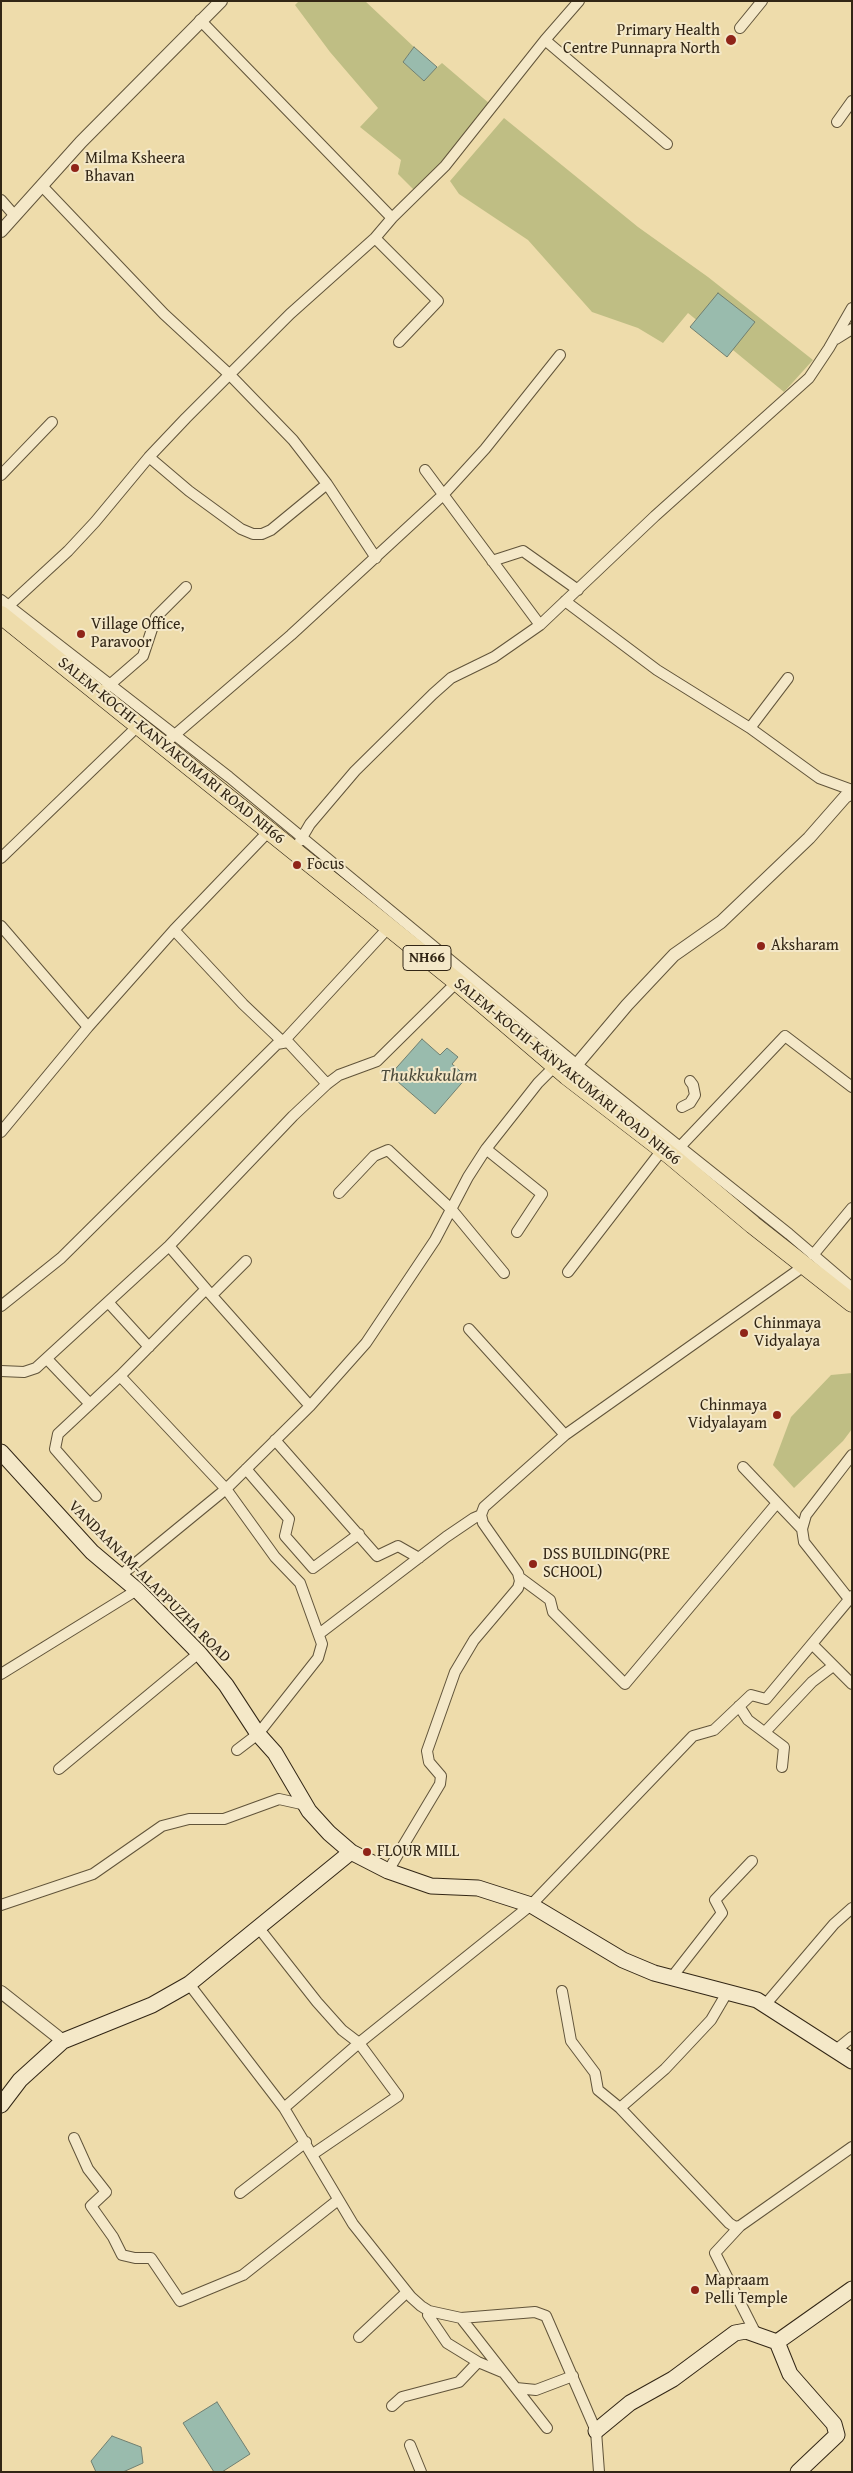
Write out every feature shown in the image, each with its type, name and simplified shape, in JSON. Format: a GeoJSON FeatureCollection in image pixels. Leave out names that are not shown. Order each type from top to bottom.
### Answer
{"type":"FeatureCollection","features":[{"type":"Feature","properties":{"kind":"highway","name":"SALEM-KOCHI-KANYAKUMARI ROAD NH66"},"geometry":{"type":"LineString","coordinates":[[3,608],[105,689],[139,725],[169,740],[268,832],[298,843],[389,927],[808,1260],[852,1303]]}},
{"type":"Feature","properties":{"kind":"main road","name":"VANDAANAM-ALAPPUZHA ROAD"},"geometry":{"type":"LineString","coordinates":[[1,1452],[86,1545],[137,1590],[199,1653],[226,1685],[258,1734],[276,1753],[306,1805],[329,1833],[351,1852],[388,1871],[432,1886],[478,1888],[531,1905],[623,1960],[654,1973],[728,1991],[765,2005],[852,2061]]}},
{"type":"Feature","properties":{"kind":"main road"},"geometry":{"type":"LineString","coordinates":[[1,2105],[20,2080],[63,2041],[152,2005],[189,1984],[351,1852]]}},
{"type":"Feature","properties":{"kind":"main road"},"geometry":{"type":"LineString","coordinates":[[777,2342],[852,2289]]}},
{"type":"Feature","properties":{"kind":"main road"},"geometry":{"type":"LineString","coordinates":[[596,2431],[630,2404],[673,2379],[735,2333],[746,2330],[777,2342],[790,2374],[834,2424],[837,2435],[798,2472]]}},
{"type":"Feature","properties":{"kind":"street"},"geometry":{"type":"LineString","coordinates":[[1,231],[200,20],[221,1]]}},
{"type":"Feature","properties":{"kind":"street"},"geometry":{"type":"LineString","coordinates":[[3,608],[68,551],[96,522],[149,457],[290,314],[374,238],[445,166],[545,40],[579,1]]}},
{"type":"Feature","properties":{"kind":"street"},"geometry":{"type":"LineString","coordinates":[[740,28],[762,1]]}},
{"type":"Feature","properties":{"kind":"street"},"geometry":{"type":"LineString","coordinates":[[200,20],[392,218]]}},
{"type":"Feature","properties":{"kind":"street"},"geometry":{"type":"LineString","coordinates":[[545,40],[667,144]]}},
{"type":"Feature","properties":{"kind":"street"},"geometry":{"type":"LineString","coordinates":[[837,122],[852,101]]}},
{"type":"Feature","properties":{"kind":"street"},"geometry":{"type":"LineString","coordinates":[[42,186],[164,314],[230,375],[293,440],[327,484],[376,558]]}},
{"type":"Feature","properties":{"kind":"street"},"geometry":{"type":"LineString","coordinates":[[1,200],[15,216]]}},
{"type":"Feature","properties":{"kind":"street"},"geometry":{"type":"LineString","coordinates":[[374,238],[438,301],[400,342]]}},
{"type":"Feature","properties":{"kind":"street"},"geometry":{"type":"LineString","coordinates":[[298,843],[310,824],[355,771],[432,694],[451,678],[494,657],[540,625],[655,516],[809,378],[852,308]]}},
{"type":"Feature","properties":{"kind":"street"},"geometry":{"type":"LineString","coordinates":[[833,341],[852,329]]}},
{"type":"Feature","properties":{"kind":"street"},"geometry":{"type":"LineString","coordinates":[[169,740],[291,635],[442,496],[486,449],[560,355]]}},
{"type":"Feature","properties":{"kind":"street"},"geometry":{"type":"LineString","coordinates":[[1,475],[52,422]]}},
{"type":"Feature","properties":{"kind":"street"},"geometry":{"type":"LineString","coordinates":[[149,457],[189,491],[241,529],[253,534],[262,534],[271,530],[327,484]]}},
{"type":"Feature","properties":{"kind":"street"},"geometry":{"type":"LineString","coordinates":[[425,470],[442,496],[540,625]]}},
{"type":"Feature","properties":{"kind":"street"},"geometry":{"type":"LineString","coordinates":[[492,561],[523,551],[578,590]]}},
{"type":"Feature","properties":{"kind":"street"},"geometry":{"type":"LineString","coordinates":[[186,587],[156,617],[143,656],[105,689],[298,843],[566,1069]]}},
{"type":"Feature","properties":{"kind":"street"},"geometry":{"type":"LineString","coordinates":[[121,1575],[226,1489],[310,1406],[366,1343],[416,1270],[452,1210],[468,1177],[486,1149],[538,1083],[566,1069],[674,955],[721,922],[809,838],[852,791],[819,778],[750,728],[658,670],[565,601]]}},
{"type":"Feature","properties":{"kind":"street"},"geometry":{"type":"LineString","coordinates":[[750,728],[788,678]]}},
{"type":"Feature","properties":{"kind":"street"},"geometry":{"type":"LineString","coordinates":[[1,858],[139,725]]}},
{"type":"Feature","properties":{"kind":"street"},"geometry":{"type":"LineString","coordinates":[[1,1132],[88,1027],[174,930],[268,832]]}},
{"type":"Feature","properties":{"kind":"street"},"geometry":{"type":"LineString","coordinates":[[1,926],[88,1027]]}},
{"type":"Feature","properties":{"kind":"street"},"geometry":{"type":"LineString","coordinates":[[283,1042],[389,927]]}},
{"type":"Feature","properties":{"kind":"street"},"geometry":{"type":"LineString","coordinates":[[174,930],[243,1004],[283,1042]]}},
{"type":"Feature","properties":{"kind":"street"},"geometry":{"type":"LineString","coordinates":[[1,1372],[32,1371],[47,1359],[169,1246],[293,1116],[327,1084],[339,1076],[377,1061],[457,982]]}},
{"type":"Feature","properties":{"kind":"street"},"geometry":{"type":"LineString","coordinates":[[568,1272],[671,1151],[785,1036],[852,1087]]}},
{"type":"Feature","properties":{"kind":"street"},"geometry":{"type":"LineString","coordinates":[[1,1306],[61,1258],[277,1044],[288,1042],[327,1084]]}},
{"type":"Feature","properties":{"kind":"street"},"geometry":{"type":"LineString","coordinates":[[682,1107],[690,1103],[695,1095],[690,1081]]}},
{"type":"Feature","properties":{"kind":"street"},"geometry":{"type":"LineString","coordinates":[[486,1149],[542,1194],[517,1232]]}},
{"type":"Feature","properties":{"kind":"street"},"geometry":{"type":"LineString","coordinates":[[339,1193],[374,1156],[388,1150],[452,1210],[504,1273]]}},
{"type":"Feature","properties":{"kind":"street"},"geometry":{"type":"LineString","coordinates":[[388,1871],[440,1784],[441,1776],[429,1762],[428,1751],[455,1672],[474,1640],[518,1588],[518,1573],[484,1524],[481,1515],[484,1507],[565,1435],[808,1260],[852,1208]]}},
{"type":"Feature","properties":{"kind":"street"},"geometry":{"type":"LineString","coordinates":[[169,1246],[310,1406]]}},
{"type":"Feature","properties":{"kind":"street"},"geometry":{"type":"LineString","coordinates":[[808,1260],[852,1288]]}},
{"type":"Feature","properties":{"kind":"street"},"geometry":{"type":"LineString","coordinates":[[96,1496],[55,1449],[58,1434],[209,1292],[246,1261]]}},
{"type":"Feature","properties":{"kind":"street"},"geometry":{"type":"LineString","coordinates":[[108,1302],[150,1347]]}},
{"type":"Feature","properties":{"kind":"street"},"geometry":{"type":"LineString","coordinates":[[469,1328],[565,1435]]}},
{"type":"Feature","properties":{"kind":"street"},"geometry":{"type":"LineString","coordinates":[[47,1359],[90,1404]]}},
{"type":"Feature","properties":{"kind":"street"},"geometry":{"type":"LineString","coordinates":[[120,1376],[226,1489],[275,1556],[300,1583],[319,1634],[322,1644],[318,1658],[258,1734],[237,1750]]}},
{"type":"Feature","properties":{"kind":"street"},"geometry":{"type":"LineString","coordinates":[[275,1440],[378,1556],[398,1546],[419,1558]]}},
{"type":"Feature","properties":{"kind":"street"},"geometry":{"type":"LineString","coordinates":[[284,2108],[359,2043],[531,1905],[693,1736],[714,1730],[751,1695],[766,1699],[850,1598],[804,1542],[802,1530],[806,1515],[852,1455]]}},
{"type":"Feature","properties":{"kind":"street"},"geometry":{"type":"LineString","coordinates":[[743,1467],[802,1530]]}},
{"type":"Feature","properties":{"kind":"street"},"geometry":{"type":"LineString","coordinates":[[246,1469],[289,1519],[285,1536],[313,1568],[359,1534]]}},
{"type":"Feature","properties":{"kind":"street"},"geometry":{"type":"LineString","coordinates":[[519,1577],[550,1600],[552,1612],[625,1684],[777,1502]]}},
{"type":"Feature","properties":{"kind":"street"},"geometry":{"type":"LineString","coordinates":[[319,1634],[419,1558],[474,1518],[481,1515]]}},
{"type":"Feature","properties":{"kind":"street"},"geometry":{"type":"LineString","coordinates":[[1,1674],[137,1590]]}},
{"type":"Feature","properties":{"kind":"street"},"geometry":{"type":"LineString","coordinates":[[812,1644],[852,1684]]}},
{"type":"Feature","properties":{"kind":"street"},"geometry":{"type":"LineString","coordinates":[[59,1769],[199,1653]]}},
{"type":"Feature","properties":{"kind":"street"},"geometry":{"type":"LineString","coordinates":[[765,1732],[812,1682],[833,1666]]}},
{"type":"Feature","properties":{"kind":"street"},"geometry":{"type":"LineString","coordinates":[[739,1706],[748,1720],[784,1747],[782,1767]]}},
{"type":"Feature","properties":{"kind":"street"},"geometry":{"type":"LineString","coordinates":[[1,1905],[93,1874],[162,1826],[189,1819],[224,1819],[279,1799],[306,1805]]}},
{"type":"Feature","properties":{"kind":"street"},"geometry":{"type":"LineString","coordinates":[[672,1977],[722,1913],[715,1900],[752,1861]]}},
{"type":"Feature","properties":{"kind":"street"},"geometry":{"type":"LineString","coordinates":[[765,2005],[834,1924],[852,1908]]}},
{"type":"Feature","properties":{"kind":"street"},"geometry":{"type":"LineString","coordinates":[[258,1927],[317,2002],[342,2030],[359,2043],[398,2096],[313,2154]]}},
{"type":"Feature","properties":{"kind":"street"},"geometry":{"type":"LineString","coordinates":[[189,1984],[284,2108],[306,2142],[353,2224],[407,2292],[429,2311],[460,2318],[541,2313],[549,2321],[596,2431],[599,2472]]}},
{"type":"Feature","properties":{"kind":"street"},"geometry":{"type":"LineString","coordinates":[[562,1991],[571,2041],[595,2073],[598,2090],[620,2108],[729,2223],[735,2227],[740,2226]]}},
{"type":"Feature","properties":{"kind":"street"},"geometry":{"type":"LineString","coordinates":[[620,2108],[665,2070],[711,2020],[728,1991]]}},
{"type":"Feature","properties":{"kind":"street"},"geometry":{"type":"LineString","coordinates":[[1,1992],[63,2041]]}},
{"type":"Feature","properties":{"kind":"street"},"geometry":{"type":"LineString","coordinates":[[836,2050],[852,2037]]}},
{"type":"Feature","properties":{"kind":"street"},"geometry":{"type":"LineString","coordinates":[[74,2138],[88,2169],[106,2192],[91,2206],[113,2237],[122,2255],[135,2258],[151,2258],[180,2301],[243,2275],[338,2200]]}},
{"type":"Feature","properties":{"kind":"street"},"geometry":{"type":"LineString","coordinates":[[240,2193],[306,2142]]}},
{"type":"Feature","properties":{"kind":"street"},"geometry":{"type":"LineString","coordinates":[[756,2334],[715,2253],[740,2226],[852,2147]]}},
{"type":"Feature","properties":{"kind":"street"},"geometry":{"type":"LineString","coordinates":[[359,2337],[407,2292]]}},
{"type":"Feature","properties":{"kind":"street"},"geometry":{"type":"LineString","coordinates":[[429,2311],[428,2315],[447,2344],[478,2362],[503,2372]]}},
{"type":"Feature","properties":{"kind":"street"},"geometry":{"type":"LineString","coordinates":[[460,2318],[547,2428]]}},
{"type":"Feature","properties":{"kind":"street"},"geometry":{"type":"LineString","coordinates":[[392,2406],[402,2397],[458,2382],[478,2362]]}},
{"type":"Feature","properties":{"kind":"street"},"geometry":{"type":"LineString","coordinates":[[516,2388],[536,2390],[573,2376]]}},
{"type":"Feature","properties":{"kind":"street"},"geometry":{"type":"LineString","coordinates":[[410,2445],[422,2472]]}},
{"type":"Feature","properties":{"kind":"shaded area"},"geometry":{"type":"Polygon","coordinates":[[[299,1],[365,1],[414,47],[403,62],[423,80],[442,63],[490,104],[450,154],[414,190],[398,174],[401,160],[360,127],[378,108],[330,52],[295,5],[299,1]]]}},
{"type":"Feature","properties":{"kind":"shaded area"},"geometry":{"type":"Polygon","coordinates":[[[504,118],[638,227],[708,277],[813,360],[784,392],[688,313],[663,343],[638,328],[592,312],[528,240],[459,194],[450,181],[504,118]]]}},
{"type":"Feature","properties":{"kind":"shaded area"},"geometry":{"type":"Polygon","coordinates":[[[852,1373],[852,1429],[843,1441],[794,1488],[773,1465],[791,1417],[831,1375],[852,1373]]]}},
{"type":"Feature","properties":{"kind":"water"},"geometry":{"type":"Polygon","coordinates":[[[414,47],[437,67],[424,81],[403,62],[414,47]]]}},
{"type":"Feature","properties":{"kind":"water"},"geometry":{"type":"Polygon","coordinates":[[[718,293],[755,322],[727,357],[690,327],[718,293]]]}},
{"type":"Feature","properties":{"kind":"water","name":"Thukkukulam"},"geometry":{"type":"Polygon","coordinates":[[[422,1039],[440,1055],[447,1048],[458,1057],[452,1064],[467,1077],[435,1114],[390,1075],[422,1039]]]}},
{"type":"Feature","properties":{"kind":"water"},"geometry":{"type":"Polygon","coordinates":[[[217,2402],[250,2454],[222,2472],[214,2472],[183,2423],[217,2402]]]}},
{"type":"Feature","properties":{"kind":"water"},"geometry":{"type":"Polygon","coordinates":[[[112,2436],[141,2447],[143,2463],[123,2472],[96,2472],[91,2461],[112,2436]]]}},
{"type":"Feature","properties":{"kind":"place","name":"Primary Health Centre Punnapra North"},"geometry":{"type":"Point","coordinates":[731,40]}},
{"type":"Feature","properties":{"kind":"place","name":"Milma Ksheera Bhavan"},"geometry":{"type":"Point","coordinates":[75,168]}},
{"type":"Feature","properties":{"kind":"place","name":"Village Office, Paravoor"},"geometry":{"type":"Point","coordinates":[81,634]}},
{"type":"Feature","properties":{"kind":"place","name":"Focus"},"geometry":{"type":"Point","coordinates":[297,865]}},
{"type":"Feature","properties":{"kind":"place","name":"Aksharam"},"geometry":{"type":"Point","coordinates":[761,946]}},
{"type":"Feature","properties":{"kind":"place","name":"Chinmaya Vidyalaya"},"geometry":{"type":"Point","coordinates":[744,1333]}},
{"type":"Feature","properties":{"kind":"place","name":"Chinmaya Vidyalayam"},"geometry":{"type":"Point","coordinates":[777,1415]}},
{"type":"Feature","properties":{"kind":"place","name":"DSS BUILDING(PRE SCHOOL)"},"geometry":{"type":"Point","coordinates":[533,1564]}},
{"type":"Feature","properties":{"kind":"place","name":"FLOUR MILL"},"geometry":{"type":"Point","coordinates":[367,1852]}},
{"type":"Feature","properties":{"kind":"place","name":"Mapraam Pelli Temple"},"geometry":{"type":"Point","coordinates":[695,2290]}}]}
